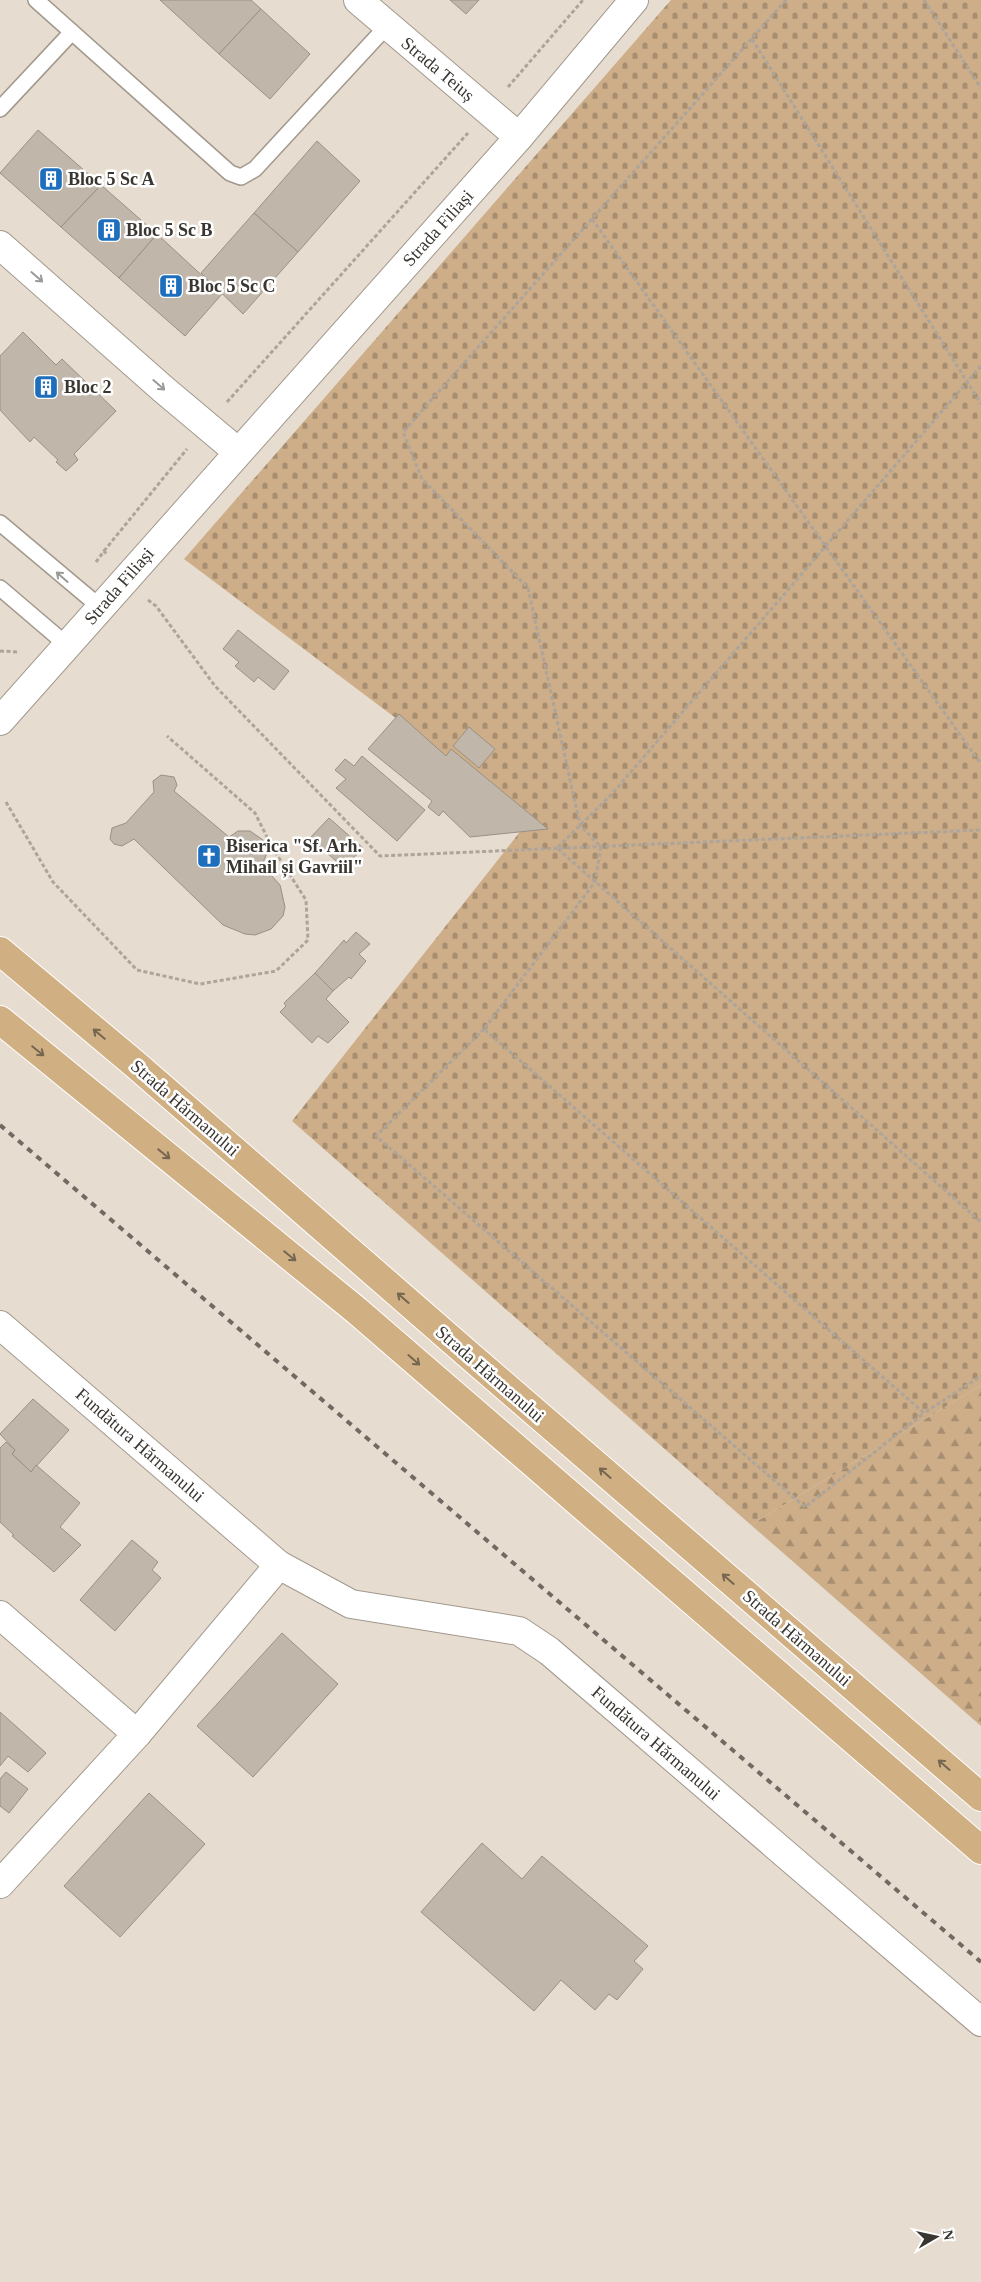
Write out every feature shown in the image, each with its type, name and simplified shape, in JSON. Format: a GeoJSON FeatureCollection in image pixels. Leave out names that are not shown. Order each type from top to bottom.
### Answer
{"type":"FeatureCollection","features":[{"type":"Feature","properties":{"kind":"main road","name":"Strada Hărmanului"},"geometry":{"type":"LineString","coordinates":[[0,951],[136,1065],[477,1363],[981,1797]]}},
{"type":"Feature","properties":{"kind":"main road"},"geometry":{"type":"LineString","coordinates":[[0,1020],[356,1310],[981,1850]]}},
{"type":"Feature","properties":{"kind":"street","name":"Strada Teiuș"},"geometry":{"type":"LineString","coordinates":[[358,0],[519,137]]}},
{"type":"Feature","properties":{"kind":"street","name":"Strada Filiași"},"geometry":{"type":"LineString","coordinates":[[0,721],[519,137],[634,0]]}},
{"type":"Feature","properties":{"kind":"street"},"geometry":{"type":"LineString","coordinates":[[0,245],[238,452]]}},
{"type":"Feature","properties":{"kind":"street","name":"Fundătura Hărmanului"},"geometry":{"type":"LineString","coordinates":[[0,1325],[279,1565],[351,1604],[519,1631],[549,1651],[981,2022]]}},
{"type":"Feature","properties":{"kind":"street"},"geometry":{"type":"LineString","coordinates":[[0,1884],[138,1734],[279,1565]]}},
{"type":"Feature","properties":{"kind":"street"},"geometry":{"type":"LineString","coordinates":[[0,1615],[138,1734]]}},
{"type":"Feature","properties":{"kind":"lane"},"geometry":{"type":"LineString","coordinates":[[36,0],[230,173],[241,177],[255,169],[387,26]]}},
{"type":"Feature","properties":{"kind":"lane"},"geometry":{"type":"LineString","coordinates":[[0,109],[72,32]]}},
{"type":"Feature","properties":{"kind":"lane"},"geometry":{"type":"LineString","coordinates":[[0,523],[100,607]]}},
{"type":"Feature","properties":{"kind":"lane"},"geometry":{"type":"LineString","coordinates":[[0,588],[68,646]]}},
{"type":"Feature","properties":{"kind":"path"},"geometry":{"type":"LineString","coordinates":[[78,590],[104,551],[206,425],[487,111],[583,0]]}},
{"type":"Feature","properties":{"kind":"path"},"geometry":{"type":"LineString","coordinates":[[601,847],[580,826],[528,588],[422,479],[403,432],[786,0]]}},
{"type":"Feature","properties":{"kind":"path"},"geometry":{"type":"LineString","coordinates":[[924,0],[981,88]]}},
{"type":"Feature","properties":{"kind":"path"},"geometry":{"type":"LineString","coordinates":[[752,39],[981,404]]}},
{"type":"Feature","properties":{"kind":"path"},"geometry":{"type":"LineString","coordinates":[[592,219],[981,764]]}},
{"type":"Feature","properties":{"kind":"path"},"geometry":{"type":"LineString","coordinates":[[557,848],[610,795],[981,366]]}},
{"type":"Feature","properties":{"kind":"path"},"geometry":{"type":"LineString","coordinates":[[104,551],[124,581],[156,606],[214,686],[380,856],[981,830]]}},
{"type":"Feature","properties":{"kind":"path"},"geometry":{"type":"LineString","coordinates":[[0,651],[20,652],[47,627]]}},
{"type":"Feature","properties":{"kind":"path"},"geometry":{"type":"LineString","coordinates":[[6,802],[53,882],[138,970],[200,984],[276,971],[308,940],[306,900],[272,847],[255,813],[167,736]]}},
{"type":"Feature","properties":{"kind":"path"},"geometry":{"type":"LineString","coordinates":[[601,847],[595,882],[484,1029],[376,1136],[806,1507],[924,1413],[981,1376]]}},
{"type":"Feature","properties":{"kind":"path"},"geometry":{"type":"LineString","coordinates":[[557,848],[981,1222]]}},
{"type":"Feature","properties":{"kind":"path"},"geometry":{"type":"LineString","coordinates":[[484,1029],[924,1413]]}},
{"type":"Feature","properties":{"kind":"green space"},"geometry":{"type":"Polygon","coordinates":[[[671,0],[981,0],[981,1385],[751,1525],[292,1121],[530,819],[184,559],[671,0]]]}},
{"type":"Feature","properties":{"kind":"green space"},"geometry":{"type":"Polygon","coordinates":[[[981,1385],[981,1726],[751,1525],[981,1385]]]}},
{"type":"Feature","properties":{"kind":"building"},"geometry":{"type":"Polygon","coordinates":[[[160,0],[251,0],[261,9],[219,54],[160,0]]]}},
{"type":"Feature","properties":{"kind":"building"},"geometry":{"type":"Polygon","coordinates":[[[450,0],[479,0],[466,14],[450,0]]]}},
{"type":"Feature","properties":{"kind":"building"},"geometry":{"type":"Polygon","coordinates":[[[261,9],[310,54],[270,99],[219,54],[261,9]]]}},
{"type":"Feature","properties":{"kind":"building","name":"Bloc 5 Sc A"},"geometry":{"type":"Polygon","coordinates":[[[38,130],[101,185],[61,227],[0,173],[38,130]]]}},
{"type":"Feature","properties":{"kind":"building"},"geometry":{"type":"Polygon","coordinates":[[[317,141],[360,181],[298,252],[254,213],[317,141]]]}},
{"type":"Feature","properties":{"kind":"building","name":"Bloc 5 Sc B"},"geometry":{"type":"Polygon","coordinates":[[[101,185],[157,234],[119,278],[61,227],[101,185]]]}},
{"type":"Feature","properties":{"kind":"building"},"geometry":{"type":"Polygon","coordinates":[[[254,213],[298,252],[243,314],[201,273],[254,213]]]}},
{"type":"Feature","properties":{"kind":"building","name":"Bloc 5 Sc C"},"geometry":{"type":"Polygon","coordinates":[[[157,234],[222,294],[185,336],[119,278],[157,234]]]}},
{"type":"Feature","properties":{"kind":"building","name":"Bloc 2"},"geometry":{"type":"Polygon","coordinates":[[[23,332],[56,365],[62,359],[116,411],[74,454],[78,460],[66,471],[56,462],[58,460],[34,437],[30,442],[0,410],[0,356],[23,332]]]}},
{"type":"Feature","properties":{"kind":"building"},"geometry":{"type":"Polygon","coordinates":[[[238,630],[289,671],[274,690],[258,677],[254,682],[235,666],[239,662],[223,649],[238,630]]]}},
{"type":"Feature","properties":{"kind":"building"},"geometry":{"type":"Polygon","coordinates":[[[399,714],[446,756],[451,749],[548,829],[470,837],[443,811],[439,816],[428,807],[432,801],[368,749],[399,714]]]}},
{"type":"Feature","properties":{"kind":"building"},"geometry":{"type":"Polygon","coordinates":[[[469,727],[495,749],[479,768],[453,746],[469,727]]]}},
{"type":"Feature","properties":{"kind":"building"},"geometry":{"type":"Polygon","coordinates":[[[362,756],[425,810],[397,841],[336,788],[346,779],[335,770],[345,759],[354,766],[362,756]]]}},
{"type":"Feature","properties":{"kind":"building"},"geometry":{"type":"Polygon","coordinates":[[[161,775],[174,777],[177,785],[174,791],[229,837],[238,831],[250,831],[263,840],[267,853],[262,865],[280,885],[285,907],[283,916],[271,929],[255,935],[245,934],[223,925],[134,839],[122,846],[114,844],[110,839],[112,828],[126,823],[154,792],[153,781],[161,775]]]}},
{"type":"Feature","properties":{"kind":"building"},"geometry":{"type":"Polygon","coordinates":[[[329,818],[363,848],[344,868],[310,838],[329,818]]]}},
{"type":"Feature","properties":{"kind":"building"},"geometry":{"type":"Polygon","coordinates":[[[356,932],[370,944],[359,954],[366,961],[351,979],[349,977],[333,991],[315,973],[344,940],[346,943],[356,932]]]}},
{"type":"Feature","properties":{"kind":"building"},"geometry":{"type":"Polygon","coordinates":[[[315,973],[333,991],[326,999],[349,1022],[328,1043],[318,1036],[312,1043],[280,1012],[286,1006],[284,1003],[315,973]]]}},
{"type":"Feature","properties":{"kind":"building"},"geometry":{"type":"Polygon","coordinates":[[[33,1399],[69,1430],[31,1472],[12,1454],[15,1450],[0,1434],[33,1399]]]}},
{"type":"Feature","properties":{"kind":"building"},"geometry":{"type":"Polygon","coordinates":[[[6,1442],[15,1450],[12,1454],[31,1472],[36,1465],[80,1503],[60,1527],[81,1545],[54,1572],[12,1536],[14,1535],[0,1522],[0,1448],[6,1442]]]}},
{"type":"Feature","properties":{"kind":"building"},"geometry":{"type":"Polygon","coordinates":[[[132,1540],[158,1562],[152,1570],[161,1578],[115,1631],[80,1600],[132,1540]]]}},
{"type":"Feature","properties":{"kind":"building"},"geometry":{"type":"Polygon","coordinates":[[[282,1633],[338,1684],[253,1777],[197,1726],[282,1633]]]}},
{"type":"Feature","properties":{"kind":"building"},"geometry":{"type":"Polygon","coordinates":[[[0,1712],[46,1753],[28,1772],[8,1756],[0,1766],[0,1712]]]}},
{"type":"Feature","properties":{"kind":"building"},"geometry":{"type":"Polygon","coordinates":[[[6,1772],[28,1789],[9,1813],[0,1806],[0,1779],[6,1772]]]}},
{"type":"Feature","properties":{"kind":"building"},"geometry":{"type":"Polygon","coordinates":[[[149,1793],[205,1844],[120,1937],[64,1886],[149,1793]]]}},
{"type":"Feature","properties":{"kind":"building"},"geometry":{"type":"Polygon","coordinates":[[[482,1843],[522,1879],[542,1856],[648,1946],[634,1961],[643,1969],[617,2000],[609,1994],[595,2010],[561,1980],[534,2011],[421,1912],[482,1843]]]}},
{"type":"Feature","properties":{"kind":"railway"},"geometry":{"type":"LineString","coordinates":[[0,1125],[981,1962]]}},
{"type":"Feature","properties":{"kind":"place","name":"Bloc 5 Sc A"},"geometry":{"type":"Point","coordinates":[51,179]}},
{"type":"Feature","properties":{"kind":"place","name":"Bloc 5 Sc B"},"geometry":{"type":"Point","coordinates":[109,230]}},
{"type":"Feature","properties":{"kind":"place","name":"Bloc 5 Sc C"},"geometry":{"type":"Point","coordinates":[171,286]}},
{"type":"Feature","properties":{"kind":"place","name":"Bloc 2"},"geometry":{"type":"Point","coordinates":[46,387]}},
{"type":"Feature","properties":{"kind":"place","name":"Biserica \"Sf. Arh. Mihail și Gavriil\""},"geometry":{"type":"Point","coordinates":[209,856]}}]}
